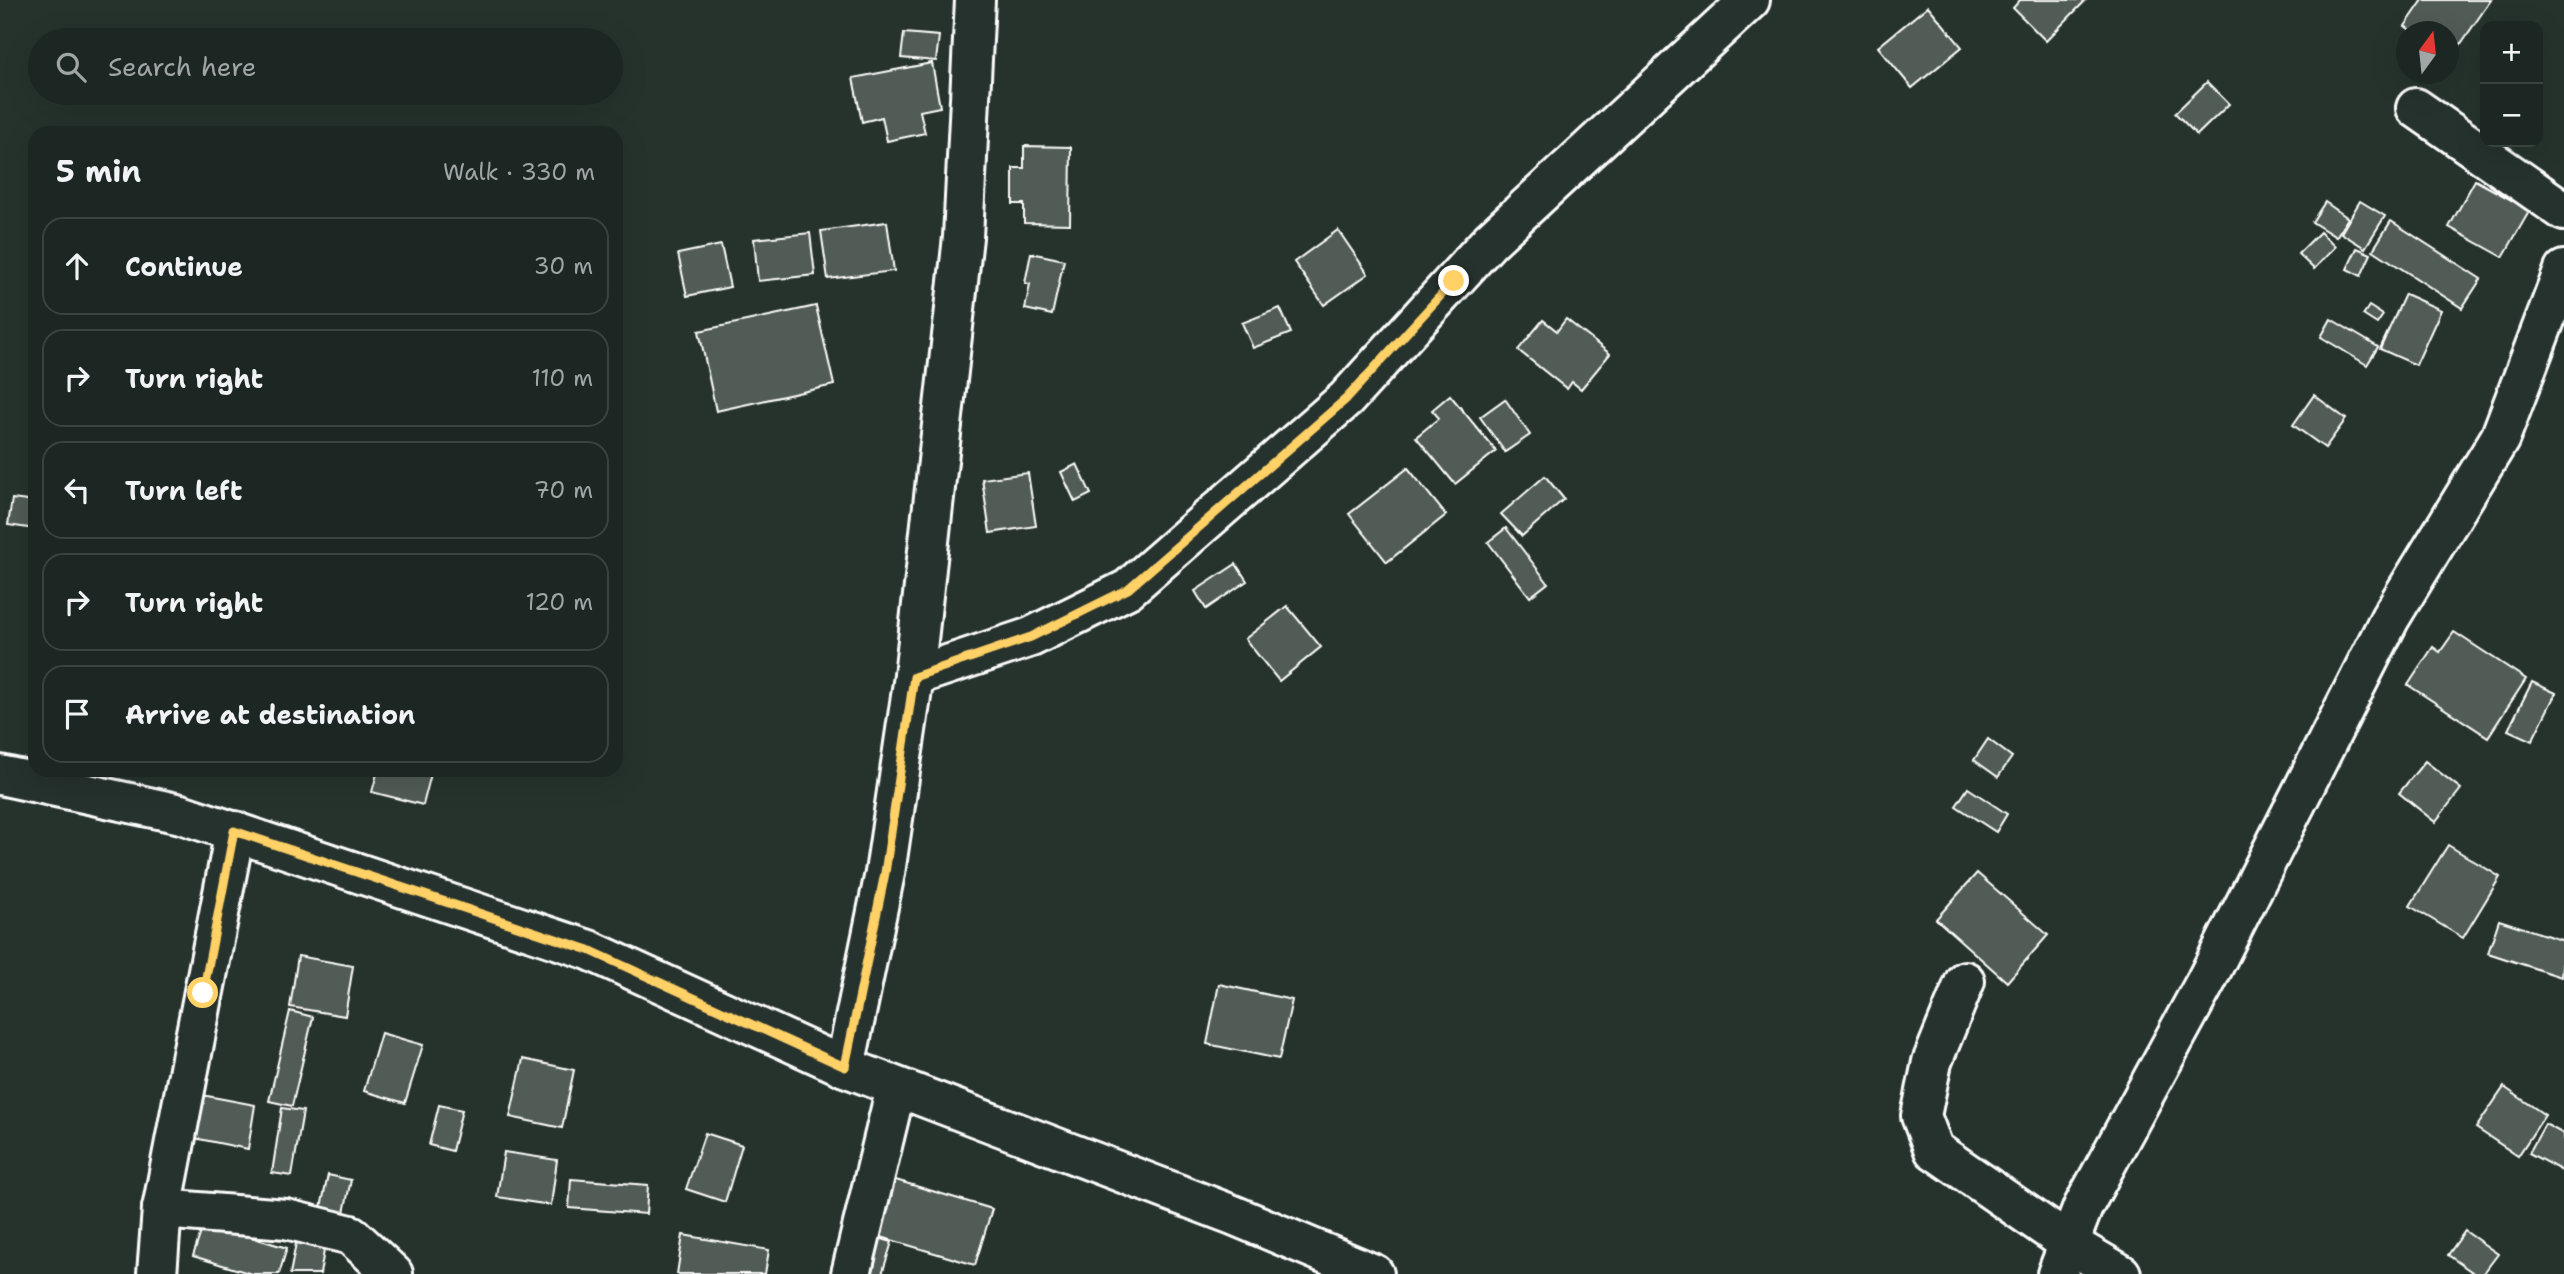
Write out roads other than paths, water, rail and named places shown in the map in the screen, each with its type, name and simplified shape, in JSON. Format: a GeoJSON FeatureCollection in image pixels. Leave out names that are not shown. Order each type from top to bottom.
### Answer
{"type":"FeatureCollection","features":[{"type":"Feature","properties":{"kind":"street"},"geometry":{"type":"LineString","coordinates":[[845,1067],[885,873],[914,677],[963,237],[975,0]]}},
{"type":"Feature","properties":{"kind":"street"},"geometry":{"type":"LineString","coordinates":[[914,677],[1031,637],[1128,589],[1346,399],[1490,242],[1750,0]]}},
{"type":"Feature","properties":{"kind":"street"},"geometry":{"type":"LineString","coordinates":[[2416,108],[2564,211]]}},
{"type":"Feature","properties":{"kind":"street"},"geometry":{"type":"LineString","coordinates":[[2062,1259],[2083,1207],[2206,981],[2390,618],[2500,438],[2564,270]]}},
{"type":"Feature","properties":{"kind":"street"},"geometry":{"type":"LineString","coordinates":[[0,775],[181,814],[589,950],[845,1067],[1233,1215],[1374,1274]]}},
{"type":"Feature","properties":{"kind":"street"},"geometry":{"type":"LineString","coordinates":[[157,1274],[162,1209],[234,831]]}},
{"type":"Feature","properties":{"kind":"street"},"geometry":{"type":"LineString","coordinates":[[1965,981],[1932,1062],[1921,1116],[1934,1150],[2062,1259],[2121,1274]]}},
{"type":"Feature","properties":{"kind":"street"},"geometry":{"type":"LineString","coordinates":[[851,1274],[896,1087]]}},
{"type":"Feature","properties":{"kind":"street"},"geometry":{"type":"LineString","coordinates":[[162,1209],[286,1219],[351,1235],[393,1274]]}}]}
